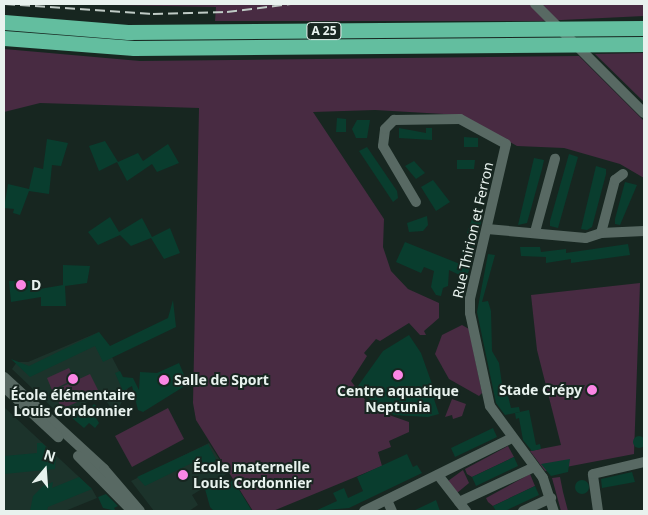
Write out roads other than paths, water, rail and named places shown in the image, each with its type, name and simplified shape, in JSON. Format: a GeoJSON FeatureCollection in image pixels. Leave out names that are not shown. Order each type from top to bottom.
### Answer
{"type":"FeatureCollection","features":[{"type":"Feature","properties":{"kind":"highway","name":"A 25"},"geometry":{"type":"LineString","coordinates":[[4,22],[128,32],[644,28]]}},
{"type":"Feature","properties":{"kind":"highway","name":"A 25"},"geometry":{"type":"LineString","coordinates":[[4,38],[134,48],[644,44]]}},
{"type":"Feature","properties":{"kind":"street"},"geometry":{"type":"LineString","coordinates":[[535,4],[644,113]]}},
{"type":"Feature","properties":{"kind":"street","name":"Rue Thirion et Ferron"},"geometry":{"type":"LineString","coordinates":[[416,202],[383,146],[385,129],[394,120],[460,119],[506,144],[470,299],[470,313],[488,402],[534,467],[551,498],[554,511]]}},
{"type":"Feature","properties":{"kind":"street"},"geometry":{"type":"LineString","coordinates":[[535,232],[555,159]]}},
{"type":"Feature","properties":{"kind":"street"},"geometry":{"type":"LineString","coordinates":[[601,233],[615,180],[623,174]]}},
{"type":"Feature","properties":{"kind":"street"},"geometry":{"type":"LineString","coordinates":[[487,229],[586,238],[601,233],[644,231]]}},
{"type":"Feature","properties":{"kind":"street"},"geometry":{"type":"LineString","coordinates":[[4,377],[104,469],[140,511]]}},
{"type":"Feature","properties":{"kind":"street"},"geometry":{"type":"LineString","coordinates":[[4,387],[132,511]]}},
{"type":"Feature","properties":{"kind":"street"},"geometry":{"type":"LineString","coordinates":[[364,511],[512,438]]}},
{"type":"Feature","properties":{"kind":"street"},"geometry":{"type":"LineString","coordinates":[[598,511],[591,481],[595,472],[644,462]]}},
{"type":"Feature","properties":{"kind":"street"},"geometry":{"type":"LineString","coordinates":[[438,475],[462,507],[534,467]]}},
{"type":"Feature","properties":{"kind":"street"},"geometry":{"type":"LineString","coordinates":[[524,511],[551,498]]}},
{"type":"Feature","properties":{"kind":"street"},"geometry":{"type":"LineString","coordinates":[[387,500],[392,511]]}},
{"type":"Feature","properties":{"kind":"railway"},"geometry":{"type":"LineString","coordinates":[[5,4],[153,14],[227,12],[291,4]]}},
{"type":"Feature","properties":{"kind":"place","name":"D"},"geometry":{"type":"Point","coordinates":[21,285]}},
{"type":"Feature","properties":{"kind":"place","name":"Centre aquatique Neptunia"},"geometry":{"type":"Point","coordinates":[398,375]}},
{"type":"Feature","properties":{"kind":"place","name":"École élémentaire Louis Cordonnier"},"geometry":{"type":"Point","coordinates":[73,379]}},
{"type":"Feature","properties":{"kind":"place","name":"Salle de Sport"},"geometry":{"type":"Point","coordinates":[164,380]}},
{"type":"Feature","properties":{"kind":"place","name":"Stade Crépy"},"geometry":{"type":"Point","coordinates":[592,390]}},
{"type":"Feature","properties":{"kind":"place","name":"École maternelle Louis Cordonnier"},"geometry":{"type":"Point","coordinates":[183,475]}}]}
